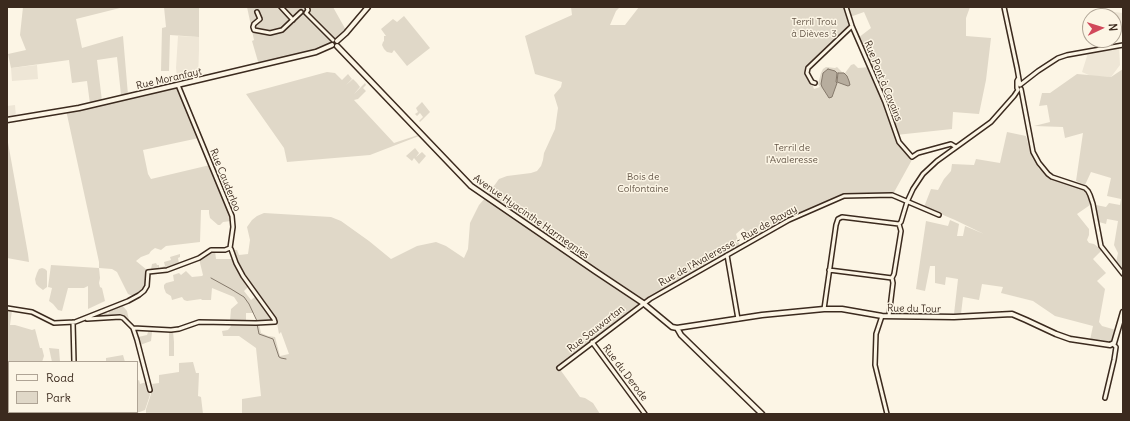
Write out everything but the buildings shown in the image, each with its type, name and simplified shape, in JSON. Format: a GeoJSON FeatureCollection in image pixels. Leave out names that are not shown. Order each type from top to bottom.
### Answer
{"type":"FeatureCollection","features":[{"type":"Feature","properties":{"kind":"street"},"geometry":{"type":"LineString","coordinates":[[281,7],[293,20]]}},
{"type":"Feature","properties":{"kind":"street"},"geometry":{"type":"LineString","coordinates":[[306,12],[308,10],[307,7]]}},
{"type":"Feature","properties":{"kind":"street"},"geometry":{"type":"LineString","coordinates":[[306,12],[335,43],[347,32],[368,7]]}},
{"type":"Feature","properties":{"kind":"street","name":"Rue Pont à Cavains"},"geometry":{"type":"LineString","coordinates":[[846,7],[852,26],[880,91],[897,139],[912,157],[918,153],[951,144],[956,147]]}},
{"type":"Feature","properties":{"kind":"street"},"geometry":{"type":"LineString","coordinates":[[1004,7],[1019,79],[1017,81],[1022,95],[1033,152],[1038,163],[1052,177],[1088,190],[1093,204],[1101,246],[1123,274]]}},
{"type":"Feature","properties":{"kind":"street"},"geometry":{"type":"LineString","coordinates":[[300,8],[301,12]]}},
{"type":"Feature","properties":{"kind":"street"},"geometry":{"type":"LineString","coordinates":[[257,12],[260,19],[255,23],[253,27],[254,30],[270,33],[282,30],[301,12],[303,14],[306,12]]}},
{"type":"Feature","properties":{"kind":"street"},"geometry":{"type":"LineString","coordinates":[[815,83],[812,82],[807,72],[808,68],[852,26]]}},
{"type":"Feature","properties":{"kind":"street","name":"Rue Moranfayt"},"geometry":{"type":"LineString","coordinates":[[7,120],[79,108],[178,85],[316,52],[335,43]]}},
{"type":"Feature","properties":{"kind":"street","name":"Avenue Hyacinthe Harmegnies"},"geometry":{"type":"LineString","coordinates":[[335,43],[472,186],[643,303],[672,327],[677,328],[681,335],[762,414]]}},
{"type":"Feature","properties":{"kind":"street"},"geometry":{"type":"LineString","coordinates":[[888,316],[893,283],[892,278],[894,274],[901,231],[899,224],[913,189],[923,174],[956,147],[991,122],[1025,82],[1038,71],[1058,58],[1123,45]]}},
{"type":"Feature","properties":{"kind":"street"},"geometry":{"type":"LineString","coordinates":[[1019,79],[1025,82]]}},
{"type":"Feature","properties":{"kind":"street","name":"Rue Cauderloo"},"geometry":{"type":"LineString","coordinates":[[178,85],[232,216],[233,227],[230,248]]}},
{"type":"Feature","properties":{"kind":"street"},"geometry":{"type":"LineString","coordinates":[[1014,96],[1022,95]]}},
{"type":"Feature","properties":{"kind":"street","name":"Rue de l'Avaleresse - Rue de Bavay"},"geometry":{"type":"LineString","coordinates":[[643,303],[789,220],[844,196],[892,195],[907,202]]}},
{"type":"Feature","properties":{"kind":"street"},"geometry":{"type":"LineString","coordinates":[[907,202],[939,215]]}},
{"type":"Feature","properties":{"kind":"street"},"geometry":{"type":"LineString","coordinates":[[824,309],[836,221],[840,217],[899,224]]}},
{"type":"Feature","properties":{"kind":"street"},"geometry":{"type":"LineString","coordinates":[[83,320],[128,301],[138,295],[147,286],[148,272],[167,270],[199,258],[211,250],[230,248],[243,276],[275,322],[202,321],[174,330],[133,328]]}},
{"type":"Feature","properties":{"kind":"street"},"geometry":{"type":"LineString","coordinates":[[727,255],[738,319]]}},
{"type":"Feature","properties":{"kind":"street"},"geometry":{"type":"LineString","coordinates":[[829,270],[892,278]]}},
{"type":"Feature","properties":{"kind":"street","name":"Rue Sauwartan"},"geometry":{"type":"LineString","coordinates":[[559,368],[643,303]]}},
{"type":"Feature","properties":{"kind":"street"},"geometry":{"type":"LineString","coordinates":[[7,308],[32,312],[54,323],[120,317],[123,318],[133,328],[150,390]]}},
{"type":"Feature","properties":{"kind":"street","name":"Rue du Tour"},"geometry":{"type":"LineString","coordinates":[[677,328],[762,315],[824,309],[842,309],[882,316],[954,317],[1012,314],[1070,339],[1103,345],[1113,344]]}},
{"type":"Feature","properties":{"kind":"street"},"geometry":{"type":"LineString","coordinates":[[1105,398],[1116,347],[1113,344],[1123,312]]}},
{"type":"Feature","properties":{"kind":"street"},"geometry":{"type":"LineString","coordinates":[[882,316],[876,334],[875,365],[887,414]]}},
{"type":"Feature","properties":{"kind":"street"},"geometry":{"type":"LineString","coordinates":[[73,322],[74,361]]}},
{"type":"Feature","properties":{"kind":"street","name":"Rue du Derode"},"geometry":{"type":"LineString","coordinates":[[592,342],[645,414]]}},
{"type":"Feature","properties":{"kind":"shaded area"},"geometry":{"type":"Polygon","coordinates":[[[178,36],[199,37],[199,50],[198,80],[178,85],[176,68],[178,36]]]}},
{"type":"Feature","properties":{"kind":"shaded area"},"geometry":{"type":"Polygon","coordinates":[[[1096,48],[1119,48],[1120,65],[1111,77],[1091,76],[1082,72],[1088,53],[1096,51],[1096,48]]]}},
{"type":"Feature","properties":{"kind":"shaded area"},"geometry":{"type":"Polygon","coordinates":[[[37,65],[38,79],[12,81],[11,68],[37,65]]]}},
{"type":"Feature","properties":{"kind":"shaded area"},"geometry":{"type":"Polygon","coordinates":[[[828,69],[837,73],[837,83],[832,97],[829,98],[821,84],[823,73],[828,69]]]}},
{"type":"Feature","properties":{"kind":"shaded area"},"geometry":{"type":"Polygon","coordinates":[[[838,73],[844,73],[847,76],[850,85],[848,86],[837,82],[838,73]]]}},
{"type":"Feature","properties":{"kind":"shaded area"},"geometry":{"type":"Polygon","coordinates":[[[15,105],[16,117],[7,119],[7,106],[15,105]]]}},
{"type":"Feature","properties":{"kind":"green space"},"geometry":{"type":"Polygon","coordinates":[[[23,7],[124,7],[76,19],[82,48],[123,36],[128,95],[121,95],[117,57],[97,60],[102,101],[90,104],[87,81],[72,83],[69,60],[11,68],[8,54],[26,50],[20,35],[23,7]]]}},
{"type":"Feature","properties":{"kind":"green space"},"geometry":{"type":"Polygon","coordinates":[[[164,7],[199,7],[199,37],[170,35],[169,71],[161,71],[162,28],[166,27],[164,7]]]}},
{"type":"Feature","properties":{"kind":"green space"},"geometry":{"type":"Polygon","coordinates":[[[247,7],[333,7],[347,32],[337,39],[332,37],[330,39],[330,44],[327,47],[259,65],[252,41],[254,40],[247,7]]]}},
{"type":"Feature","properties":{"kind":"green space","name":"Bois de Colfontaine"},"geometry":{"type":"Polygon","coordinates":[[[571,7],[620,7],[616,11],[610,25],[625,25],[639,7],[845,7],[851,26],[808,64],[807,70],[814,89],[820,87],[818,84],[821,73],[826,67],[837,67],[845,73],[851,65],[854,64],[858,68],[870,67],[896,138],[913,158],[892,196],[843,195],[789,219],[751,239],[743,228],[736,234],[740,246],[649,297],[559,368],[580,397],[593,403],[600,414],[242,414],[242,399],[261,396],[256,348],[239,336],[223,336],[222,331],[228,330],[231,326],[230,323],[259,324],[261,333],[275,337],[280,356],[289,354],[281,332],[279,334],[277,323],[238,266],[233,251],[237,250],[239,255],[248,254],[250,240],[247,227],[252,220],[264,213],[331,217],[341,221],[391,259],[417,246],[436,242],[446,246],[464,258],[468,249],[470,223],[479,205],[499,179],[507,176],[531,173],[537,171],[541,166],[544,153],[555,129],[558,108],[554,95],[561,87],[562,82],[535,74],[525,36],[572,15],[571,7]]]}},
{"type":"Feature","properties":{"kind":"green space"},"geometry":{"type":"Polygon","coordinates":[[[847,7],[970,7],[966,18],[966,36],[991,38],[986,80],[979,114],[953,112],[952,129],[896,135],[886,104],[858,38],[871,28],[864,12],[850,17],[847,7]]]}},
{"type":"Feature","properties":{"kind":"green space"},"geometry":{"type":"Polygon","coordinates":[[[404,16],[430,48],[407,66],[394,50],[392,53],[387,52],[384,49],[382,45],[384,36],[386,36],[381,29],[393,19],[397,22],[404,16]]]}},
{"type":"Feature","properties":{"kind":"green space"},"geometry":{"type":"Polygon","coordinates":[[[1123,69],[1123,271],[1116,263],[1118,253],[1114,245],[1118,221],[1107,219],[1106,224],[1099,222],[1096,205],[1106,207],[1109,203],[1120,205],[1121,199],[1107,196],[1111,178],[1091,172],[1085,185],[1076,181],[1083,133],[1065,138],[1063,127],[1034,126],[1050,122],[1047,105],[1039,106],[1042,93],[1050,93],[1077,74],[1111,77],[1123,69]]]}},
{"type":"Feature","properties":{"kind":"green space"},"geometry":{"type":"Polygon","coordinates":[[[327,72],[335,73],[342,80],[348,74],[352,79],[346,85],[353,79],[360,87],[354,94],[365,83],[366,85],[363,88],[366,91],[358,99],[354,100],[394,143],[418,135],[419,136],[370,155],[287,162],[284,148],[246,94],[327,72]]]}},
{"type":"Feature","properties":{"kind":"green space"},"geometry":{"type":"Polygon","coordinates":[[[178,85],[199,138],[143,150],[148,174],[151,179],[210,165],[232,216],[231,221],[223,222],[218,225],[210,218],[209,210],[201,210],[200,242],[166,246],[161,250],[155,248],[149,254],[136,261],[147,270],[145,287],[133,296],[128,294],[117,272],[112,269],[99,268],[99,262],[66,110],[178,85]]]}},
{"type":"Feature","properties":{"kind":"green space"},"geometry":{"type":"Polygon","coordinates":[[[422,102],[430,112],[420,122],[419,121],[423,117],[420,113],[417,116],[415,114],[418,112],[416,108],[422,102]]]}},
{"type":"Feature","properties":{"kind":"green space"},"geometry":{"type":"Polygon","coordinates":[[[1007,132],[1026,136],[1030,151],[1039,169],[1042,170],[1047,176],[1087,192],[1090,205],[1077,214],[1089,229],[1087,240],[1089,243],[1094,244],[1102,250],[1093,259],[1106,273],[1097,281],[1105,289],[1099,322],[1102,326],[1116,330],[1113,339],[1110,341],[1104,343],[1090,340],[1093,326],[1055,316],[1033,301],[1001,293],[1003,287],[982,284],[979,300],[963,297],[961,314],[954,314],[958,279],[946,277],[945,285],[935,283],[935,266],[930,266],[925,291],[916,289],[926,221],[948,226],[950,220],[959,224],[957,236],[963,236],[965,226],[984,234],[924,207],[931,189],[938,190],[944,179],[951,171],[952,164],[974,165],[976,159],[1000,163],[1007,132]]]}},
{"type":"Feature","properties":{"kind":"green space"},"geometry":{"type":"Polygon","coordinates":[[[7,137],[28,254],[29,262],[7,258],[7,137]]]}},
{"type":"Feature","properties":{"kind":"green space"},"geometry":{"type":"Polygon","coordinates":[[[415,148],[419,153],[416,157],[422,152],[426,156],[419,164],[414,158],[412,161],[406,156],[415,148]]]}},
{"type":"Feature","properties":{"kind":"green space"},"geometry":{"type":"Polygon","coordinates":[[[214,251],[216,259],[233,259],[249,286],[244,291],[251,300],[256,296],[272,318],[271,321],[257,321],[254,313],[246,313],[246,321],[230,321],[231,309],[238,303],[234,297],[212,288],[211,300],[201,299],[187,301],[182,297],[172,300],[171,296],[166,293],[164,285],[174,281],[173,275],[179,273],[181,275],[186,271],[192,277],[202,276],[199,259],[214,251]]]}},
{"type":"Feature","properties":{"kind":"green space"},"geometry":{"type":"Polygon","coordinates":[[[180,254],[180,257],[178,258],[179,264],[161,270],[151,269],[152,264],[156,263],[159,265],[159,268],[165,266],[164,262],[171,260],[170,257],[180,254]]]}},
{"type":"Feature","properties":{"kind":"green space"},"geometry":{"type":"Polygon","coordinates":[[[51,265],[99,268],[99,283],[100,287],[102,288],[105,301],[88,309],[88,286],[84,288],[68,288],[62,311],[58,310],[49,301],[52,288],[48,287],[51,265]]]}},
{"type":"Feature","properties":{"kind":"green space"},"geometry":{"type":"Polygon","coordinates":[[[42,268],[47,271],[47,287],[43,290],[36,284],[35,279],[39,269],[42,268]]]}},
{"type":"Feature","properties":{"kind":"green space"},"geometry":{"type":"Polygon","coordinates":[[[122,305],[127,311],[129,320],[127,321],[123,316],[118,315],[94,318],[94,316],[106,312],[107,314],[109,313],[108,311],[122,305]]]}},
{"type":"Feature","properties":{"kind":"green space"},"geometry":{"type":"Polygon","coordinates":[[[7,309],[12,310],[10,325],[32,330],[35,329],[40,348],[42,348],[44,356],[42,361],[8,361],[8,372],[7,309]]]}},
{"type":"Feature","properties":{"kind":"green space"},"geometry":{"type":"Polygon","coordinates":[[[169,331],[173,331],[174,356],[169,356],[169,331]]]}},
{"type":"Feature","properties":{"kind":"green space"},"geometry":{"type":"Polygon","coordinates":[[[148,332],[152,332],[151,341],[140,345],[138,337],[147,335],[148,332]]]}},
{"type":"Feature","properties":{"kind":"green space"},"geometry":{"type":"Polygon","coordinates":[[[49,348],[59,349],[60,361],[52,361],[49,348]]]}},
{"type":"Feature","properties":{"kind":"green space"},"geometry":{"type":"Polygon","coordinates":[[[123,355],[125,361],[106,361],[106,358],[123,355]]]}},
{"type":"Feature","properties":{"kind":"green space"},"geometry":{"type":"Polygon","coordinates":[[[193,362],[196,373],[199,373],[198,396],[201,397],[203,414],[146,414],[146,409],[151,394],[150,390],[153,389],[152,384],[159,383],[159,375],[179,372],[179,363],[193,362]]]}},
{"type":"Feature","properties":{"kind":"green space"},"geometry":{"type":"Polygon","coordinates":[[[138,380],[140,384],[146,382],[147,390],[149,390],[150,395],[145,410],[138,413],[138,380]]]}},
{"type":"Feature","properties":{"kind":"green space"},"geometry":{"type":"Polygon","coordinates":[[[91,413],[137,413],[134,414],[91,413]]]}},
{"type":"Feature","properties":{"kind":"waterway"},"geometry":{"type":"LineString","coordinates":[[211,278],[244,297],[257,321]]}},
{"type":"Feature","properties":{"kind":"waterway"},"geometry":{"type":"LineString","coordinates":[[257,324],[259,334],[273,339],[279,357],[286,359]]}},
{"type":"Feature","properties":{"kind":"park label","name":"Terril Trou à Dièves 3"},"geometry":{"type":"Point","coordinates":[814,28]}},
{"type":"Feature","properties":{"kind":"park label","name":"Terril de l'Avaleresse"},"geometry":{"type":"Point","coordinates":[792,154]}}]}
